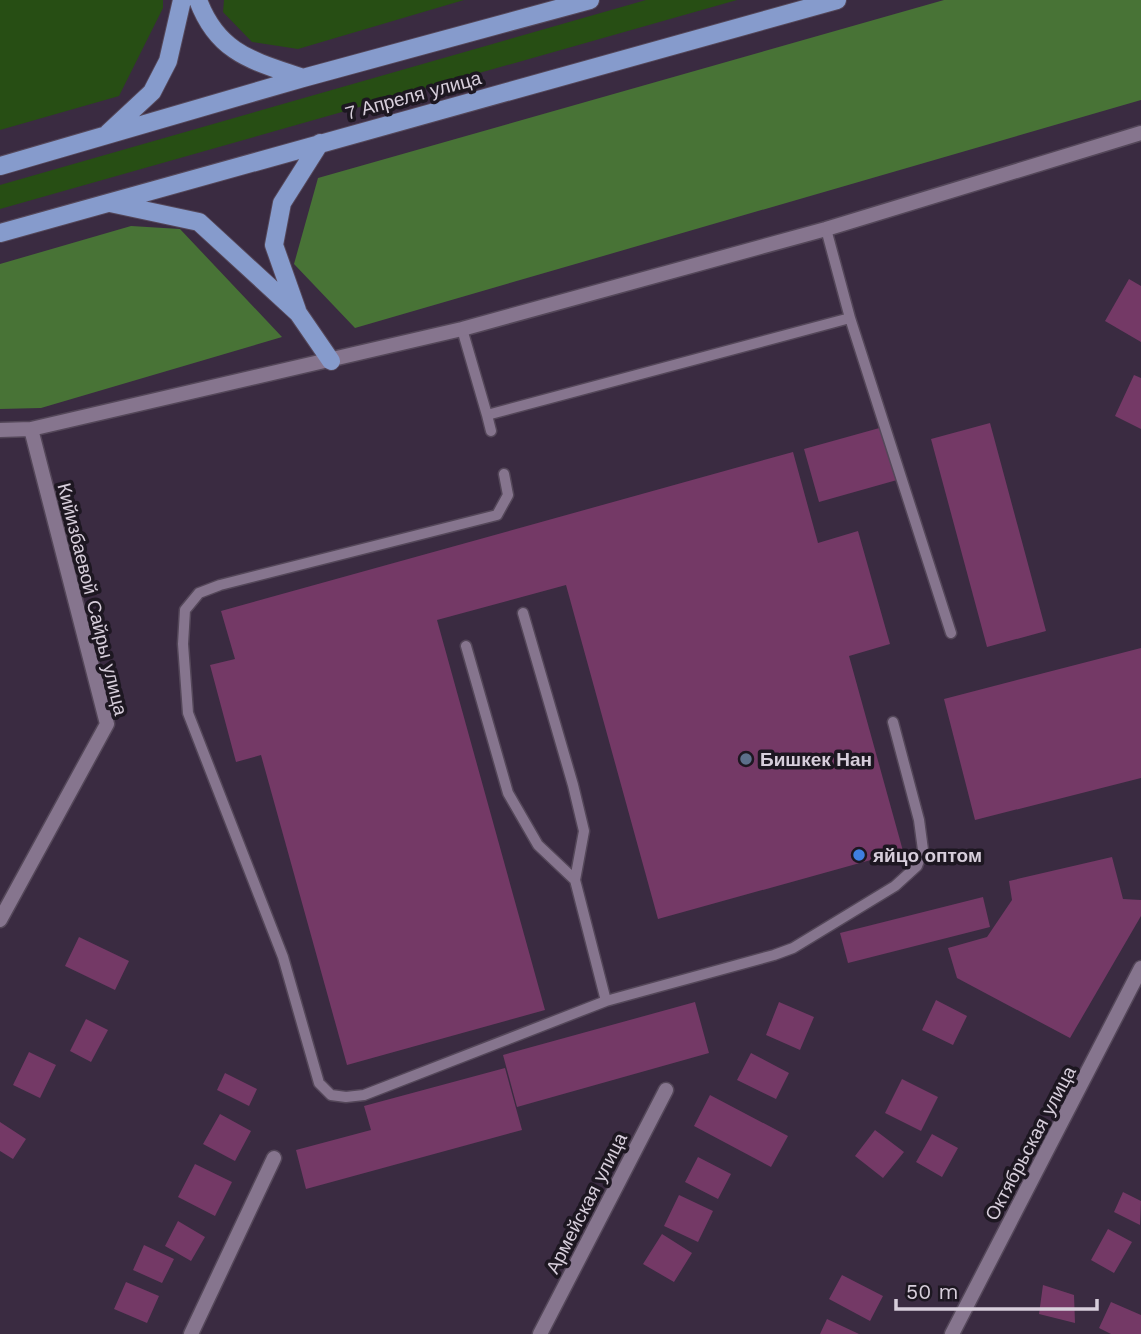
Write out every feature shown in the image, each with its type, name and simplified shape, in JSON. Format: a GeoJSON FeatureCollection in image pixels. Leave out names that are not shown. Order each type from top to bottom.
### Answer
{"type":"FeatureCollection","features":[{"type":"Feature","properties":{"kind":"main road"},"geometry":{"type":"LineString","coordinates":[[103,136],[152,92],[168,61],[182,0]]}},
{"type":"Feature","properties":{"kind":"main road"},"geometry":{"type":"LineString","coordinates":[[198,0],[204,16],[220,40],[249,59],[303,78]]}},
{"type":"Feature","properties":{"kind":"main road"},"geometry":{"type":"LineString","coordinates":[[0,166],[303,78],[590,0]]}},
{"type":"Feature","properties":{"kind":"main road","name":"7 Апреля улица"},"geometry":{"type":"LineString","coordinates":[[0,233],[837,0]]}},
{"type":"Feature","properties":{"kind":"main road"},"geometry":{"type":"LineString","coordinates":[[298,313],[274,245],[282,203],[320,143]]}},
{"type":"Feature","properties":{"kind":"main road"},"geometry":{"type":"LineString","coordinates":[[107,202],[199,222],[298,313],[331,361]]}},
{"type":"Feature","properties":{"kind":"street"},"geometry":{"type":"LineString","coordinates":[[0,430],[31,429],[331,361],[462,328],[826,229],[1141,133]]}},
{"type":"Feature","properties":{"kind":"street","name":"Кийизбаевой Сайры улица"},"geometry":{"type":"LineString","coordinates":[[0,920],[107,724],[31,429]]}},
{"type":"Feature","properties":{"kind":"street","name":"Октябрьская улица"},"geometry":{"type":"LineString","coordinates":[[952,1334],[1141,968]]}},
{"type":"Feature","properties":{"kind":"street","name":"Армейская улица"},"geometry":{"type":"LineString","coordinates":[[540,1334],[666,1090]]}},
{"type":"Feature","properties":{"kind":"street"},"geometry":{"type":"LineString","coordinates":[[191,1334],[274,1158]]}},
{"type":"Feature","properties":{"kind":"lane"},"geometry":{"type":"LineString","coordinates":[[826,229],[850,318],[951,634]]}},
{"type":"Feature","properties":{"kind":"lane"},"geometry":{"type":"LineString","coordinates":[[486,415],[850,318]]}},
{"type":"Feature","properties":{"kind":"lane"},"geometry":{"type":"LineString","coordinates":[[462,328],[491,431]]}},
{"type":"Feature","properties":{"kind":"lane"},"geometry":{"type":"LineString","coordinates":[[504,474],[508,495],[497,514],[487,519],[220,585],[199,593],[185,610],[183,644],[188,713],[283,957],[319,1083],[331,1095],[364,1095],[606,1001],[762,959],[793,948],[895,886],[918,866],[923,850],[919,820],[893,722]]}},
{"type":"Feature","properties":{"kind":"lane"},"geometry":{"type":"LineString","coordinates":[[523,613],[573,785],[583,831],[575,880],[606,1001]]}},
{"type":"Feature","properties":{"kind":"lane"},"geometry":{"type":"LineString","coordinates":[[466,646],[509,793],[538,845],[575,880]]}},
{"type":"Feature","properties":{"kind":"green space"},"geometry":{"type":"Polygon","coordinates":[[[0,0],[163,0],[163,8],[119,96],[0,130],[0,0]]]}},
{"type":"Feature","properties":{"kind":"green space"},"geometry":{"type":"Polygon","coordinates":[[[224,0],[464,0],[298,49],[252,42],[223,12],[224,0]]]}},
{"type":"Feature","properties":{"kind":"green space"},"geometry":{"type":"Polygon","coordinates":[[[646,0],[737,0],[0,209],[0,185],[646,0]]]}},
{"type":"Feature","properties":{"kind":"green space"},"geometry":{"type":"Polygon","coordinates":[[[944,0],[1141,0],[1141,100],[355,328],[294,264],[318,178],[944,0]]]}},
{"type":"Feature","properties":{"kind":"green space"},"geometry":{"type":"Polygon","coordinates":[[[131,226],[180,229],[282,337],[41,408],[0,409],[0,264],[131,226]]]}},
{"type":"Feature","properties":{"kind":"building"},"geometry":{"type":"Polygon","coordinates":[[[1129,279],[1141,286],[1141,342],[1105,321],[1129,279]]]}},
{"type":"Feature","properties":{"kind":"building"},"geometry":{"type":"Polygon","coordinates":[[[1134,375],[1141,378],[1141,429],[1115,416],[1134,375]]]}},
{"type":"Feature","properties":{"kind":"building"},"geometry":{"type":"Polygon","coordinates":[[[990,423],[1046,631],[987,647],[931,439],[990,423]]]}},
{"type":"Feature","properties":{"kind":"building"},"geometry":{"type":"Polygon","coordinates":[[[883,427],[897,480],[819,502],[804,449],[883,427]]]}},
{"type":"Feature","properties":{"kind":"building","name":"Бишкек Нан"},"geometry":{"type":"Polygon","coordinates":[[[793,452],[818,543],[858,531],[890,644],[849,656],[903,851],[658,919],[566,585],[437,620],[545,1010],[347,1065],[261,755],[236,762],[210,665],[235,659],[221,611],[793,452]]]}},
{"type":"Feature","properties":{"kind":"building"},"geometry":{"type":"Polygon","coordinates":[[[1141,648],[1141,778],[975,820],[944,699],[1141,648]]]}},
{"type":"Feature","properties":{"kind":"building"},"geometry":{"type":"Polygon","coordinates":[[[1112,857],[1123,899],[1141,900],[1141,916],[1070,1038],[957,978],[948,948],[987,937],[1012,900],[1009,881],[1112,857]]]}},
{"type":"Feature","properties":{"kind":"building"},"geometry":{"type":"Polygon","coordinates":[[[983,897],[990,927],[848,963],[840,933],[983,897]]]}},
{"type":"Feature","properties":{"kind":"building"},"geometry":{"type":"Polygon","coordinates":[[[79,937],[129,961],[115,990],[65,966],[79,937]]]}},
{"type":"Feature","properties":{"kind":"building"},"geometry":{"type":"Polygon","coordinates":[[[936,1000],[967,1016],[953,1045],[922,1030],[936,1000]]]}},
{"type":"Feature","properties":{"kind":"building"},"geometry":{"type":"Polygon","coordinates":[[[695,1002],[709,1053],[517,1107],[503,1055],[695,1002]]]}},
{"type":"Feature","properties":{"kind":"building"},"geometry":{"type":"Polygon","coordinates":[[[779,1002],[814,1017],[800,1050],[766,1035],[779,1002]]]}},
{"type":"Feature","properties":{"kind":"building"},"geometry":{"type":"Polygon","coordinates":[[[86,1019],[108,1030],[91,1062],[70,1051],[86,1019]]]}},
{"type":"Feature","properties":{"kind":"building"},"geometry":{"type":"Polygon","coordinates":[[[29,1052],[56,1065],[40,1098],[13,1085],[29,1052]]]}},
{"type":"Feature","properties":{"kind":"building"},"geometry":{"type":"Polygon","coordinates":[[[751,1053],[789,1073],[776,1099],[737,1080],[751,1053]]]}},
{"type":"Feature","properties":{"kind":"building"},"geometry":{"type":"Polygon","coordinates":[[[505,1068],[522,1130],[306,1189],[296,1150],[371,1130],[364,1106],[505,1068]]]}},
{"type":"Feature","properties":{"kind":"building"},"geometry":{"type":"Polygon","coordinates":[[[225,1073],[257,1089],[249,1106],[217,1090],[225,1073]]]}},
{"type":"Feature","properties":{"kind":"building"},"geometry":{"type":"Polygon","coordinates":[[[902,1079],[938,1097],[921,1131],[885,1113],[902,1079]]]}},
{"type":"Feature","properties":{"kind":"building"},"geometry":{"type":"Polygon","coordinates":[[[710,1095],[788,1136],[771,1167],[694,1126],[710,1095]]]}},
{"type":"Feature","properties":{"kind":"building"},"geometry":{"type":"Polygon","coordinates":[[[220,1114],[251,1131],[235,1161],[203,1144],[220,1114]]]}},
{"type":"Feature","properties":{"kind":"building"},"geometry":{"type":"Polygon","coordinates":[[[0,1122],[26,1139],[13,1159],[0,1151],[0,1122]]]}},
{"type":"Feature","properties":{"kind":"building"},"geometry":{"type":"Polygon","coordinates":[[[875,1130],[904,1152],[883,1178],[855,1156],[875,1130]]]}},
{"type":"Feature","properties":{"kind":"building"},"geometry":{"type":"Polygon","coordinates":[[[932,1134],[958,1148],[942,1177],[916,1162],[932,1134]]]}},
{"type":"Feature","properties":{"kind":"building"},"geometry":{"type":"Polygon","coordinates":[[[698,1157],[731,1174],[718,1199],[685,1182],[698,1157]]]}},
{"type":"Feature","properties":{"kind":"building"},"geometry":{"type":"Polygon","coordinates":[[[195,1164],[232,1182],[215,1216],[178,1197],[195,1164]]]}},
{"type":"Feature","properties":{"kind":"building"},"geometry":{"type":"Polygon","coordinates":[[[1123,1192],[1141,1201],[1140,1225],[1114,1212],[1123,1192]]]}},
{"type":"Feature","properties":{"kind":"building"},"geometry":{"type":"Polygon","coordinates":[[[679,1195],[713,1211],[698,1242],[664,1226],[679,1195]]]}},
{"type":"Feature","properties":{"kind":"building"},"geometry":{"type":"Polygon","coordinates":[[[178,1221],[205,1237],[191,1261],[165,1246],[178,1221]]]}},
{"type":"Feature","properties":{"kind":"building"},"geometry":{"type":"Polygon","coordinates":[[[1108,1229],[1132,1242],[1114,1273],[1091,1260],[1108,1229]]]}},
{"type":"Feature","properties":{"kind":"building"},"geometry":{"type":"Polygon","coordinates":[[[662,1234],[692,1253],[674,1282],[643,1264],[662,1234]]]}},
{"type":"Feature","properties":{"kind":"building"},"geometry":{"type":"Polygon","coordinates":[[[144,1245],[174,1259],[162,1283],[133,1270],[144,1245]]]}},
{"type":"Feature","properties":{"kind":"building"},"geometry":{"type":"Polygon","coordinates":[[[842,1275],[883,1296],[870,1321],[829,1299],[842,1275]]]}},
{"type":"Feature","properties":{"kind":"building"},"geometry":{"type":"Polygon","coordinates":[[[126,1282],[159,1296],[147,1323],[114,1309],[126,1282]]]}},
{"type":"Feature","properties":{"kind":"building"},"geometry":{"type":"Polygon","coordinates":[[[1043,1285],[1074,1295],[1075,1323],[1039,1314],[1043,1285]]]}},
{"type":"Feature","properties":{"kind":"building"},"geometry":{"type":"Polygon","coordinates":[[[1111,1302],[1141,1315],[1141,1334],[1111,1334],[1099,1328],[1111,1302]]]}},
{"type":"Feature","properties":{"kind":"building"},"geometry":{"type":"Polygon","coordinates":[[[827,1319],[859,1334],[820,1334],[827,1319]]]}},
{"type":"Feature","properties":{"kind":"place","name":"Бишкек Нан"},"geometry":{"type":"Point","coordinates":[746,759]}},
{"type":"Feature","properties":{"kind":"place","name":"яйцо оптом"},"geometry":{"type":"Point","coordinates":[859,855]}}]}
